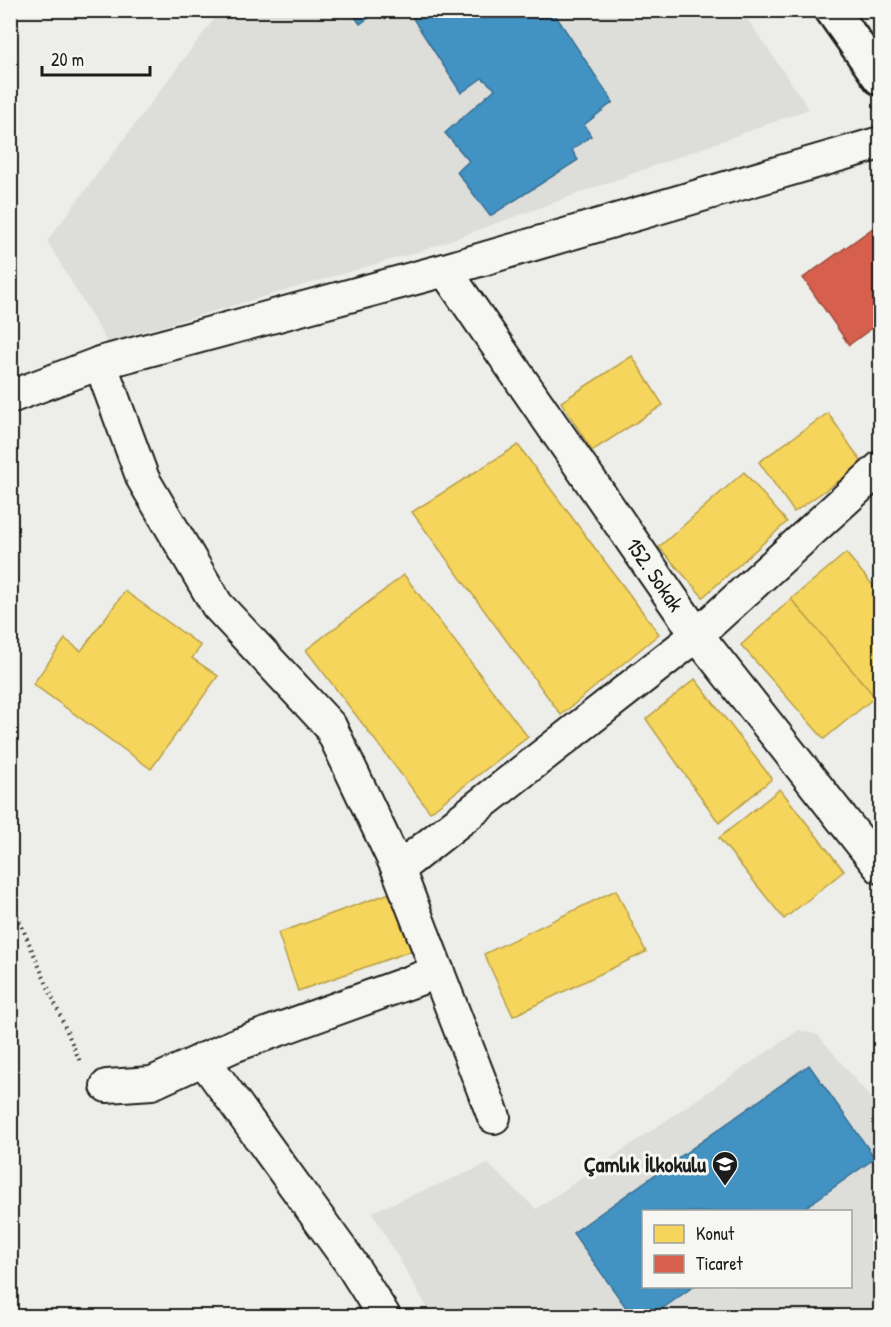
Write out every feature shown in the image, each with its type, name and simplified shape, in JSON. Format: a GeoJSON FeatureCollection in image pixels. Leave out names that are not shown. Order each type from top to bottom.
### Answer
{"type":"FeatureCollection","features":[{"type":"Feature","properties":{"kind":"main road"},"geometry":{"type":"LineString","coordinates":[[832,10],[880,78]]}},
{"type":"Feature","properties":{"kind":"street"},"geometry":{"type":"LineString","coordinates":[[10,397],[100,363],[445,270],[880,143]]}},
{"type":"Feature","properties":{"kind":"street","name":"152. Sokak"},"geometry":{"type":"LineString","coordinates":[[445,270],[697,635],[880,867]]}},
{"type":"Feature","properties":{"kind":"street"},"geometry":{"type":"LineString","coordinates":[[100,363],[142,479],[218,604],[330,726],[398,868],[494,1117]]}},
{"type":"Feature","properties":{"kind":"street"},"geometry":{"type":"LineString","coordinates":[[398,868],[697,635],[880,468]]}},
{"type":"Feature","properties":{"kind":"street"},"geometry":{"type":"LineString","coordinates":[[107,1086],[152,1083],[233,1046],[438,972]]}},
{"type":"Feature","properties":{"kind":"street"},"geometry":{"type":"LineString","coordinates":[[203,1059],[350,1262],[384,1317]]}},
{"type":"Feature","properties":{"kind":"path"},"geometry":{"type":"LineString","coordinates":[[10,900],[84,1069],[107,1086]]}},
{"type":"Feature","properties":{"kind":"shaded area"},"geometry":{"type":"Polygon","coordinates":[[[220,11],[742,11],[809,109],[421,251],[107,342],[47,241],[220,11]]]}},
{"type":"Feature","properties":{"kind":"shaded area","name":"Çamlık İlkokulu"},"geometry":{"type":"Polygon","coordinates":[[[799,1030],[818,1035],[880,1109],[880,1316],[432,1316],[372,1212],[488,1164],[536,1209],[799,1030]]]}},
{"type":"Feature","properties":{"kind":"building: Konut"},"geometry":{"type":"Polygon","coordinates":[[[632,356],[663,405],[592,451],[561,402],[632,356]]]}},
{"type":"Feature","properties":{"kind":"building: Konut"},"geometry":{"type":"Polygon","coordinates":[[[828,413],[863,464],[794,512],[759,462],[828,413]]]}},
{"type":"Feature","properties":{"kind":"building: Konut"},"geometry":{"type":"Polygon","coordinates":[[[518,445],[659,634],[561,715],[412,512],[518,445]]]}},
{"type":"Feature","properties":{"kind":"building: Konut"},"geometry":{"type":"Polygon","coordinates":[[[744,472],[787,522],[703,597],[659,547],[744,472]]]}},
{"type":"Feature","properties":{"kind":"building: Konut"},"geometry":{"type":"Polygon","coordinates":[[[846,553],[880,594],[880,692],[875,697],[791,599],[846,553]]]}},
{"type":"Feature","properties":{"kind":"building: Konut"},"geometry":{"type":"Polygon","coordinates":[[[404,575],[528,737],[430,812],[306,650],[404,575]]]}},
{"type":"Feature","properties":{"kind":"building: Konut"},"geometry":{"type":"Polygon","coordinates":[[[125,591],[201,646],[192,658],[218,676],[151,769],[33,684],[65,639],[81,651],[125,591]]]}},
{"type":"Feature","properties":{"kind":"building: Konut"},"geometry":{"type":"Polygon","coordinates":[[[791,599],[875,697],[824,739],[741,645],[791,599]]]}},
{"type":"Feature","properties":{"kind":"building: Konut"},"geometry":{"type":"Polygon","coordinates":[[[695,679],[772,779],[719,823],[646,719],[695,679]]]}},
{"type":"Feature","properties":{"kind":"building: Konut"},"geometry":{"type":"Polygon","coordinates":[[[780,789],[844,871],[784,919],[719,838],[780,789]]]}},
{"type":"Feature","properties":{"kind":"building: Konut"},"geometry":{"type":"Polygon","coordinates":[[[616,890],[646,952],[513,1016],[484,954],[616,890]]]}},
{"type":"Feature","properties":{"kind":"building: Konut"},"geometry":{"type":"Polygon","coordinates":[[[390,893],[411,951],[298,991],[278,933],[390,893]]]}},
{"type":"Feature","properties":{"kind":"building: Ticaret"},"geometry":{"type":"Polygon","coordinates":[[[880,223],[880,322],[849,345],[803,278],[880,223]]]}},
{"type":"Feature","properties":{"kind":"building: Okul"},"geometry":{"type":"Polygon","coordinates":[[[350,10],[380,10],[360,24],[350,10]]]}},
{"type":"Feature","properties":{"kind":"building: Okul"},"geometry":{"type":"Polygon","coordinates":[[[423,10],[552,10],[613,102],[584,125],[591,136],[572,150],[578,160],[490,216],[457,172],[469,161],[445,133],[495,89],[482,78],[461,93],[412,17],[423,10]]]}},
{"type":"Feature","properties":{"kind":"building: Okul"},"geometry":{"type":"Polygon","coordinates":[[[809,1065],[875,1158],[802,1210],[642,1210],[642,1288],[691,1288],[652,1316],[632,1316],[573,1233],[809,1065]]]}},
{"type":"Feature","properties":{"kind":"place","name":"Çamlık İlkokulu"},"geometry":{"type":"Point","coordinates":[725,1187]}}]}
